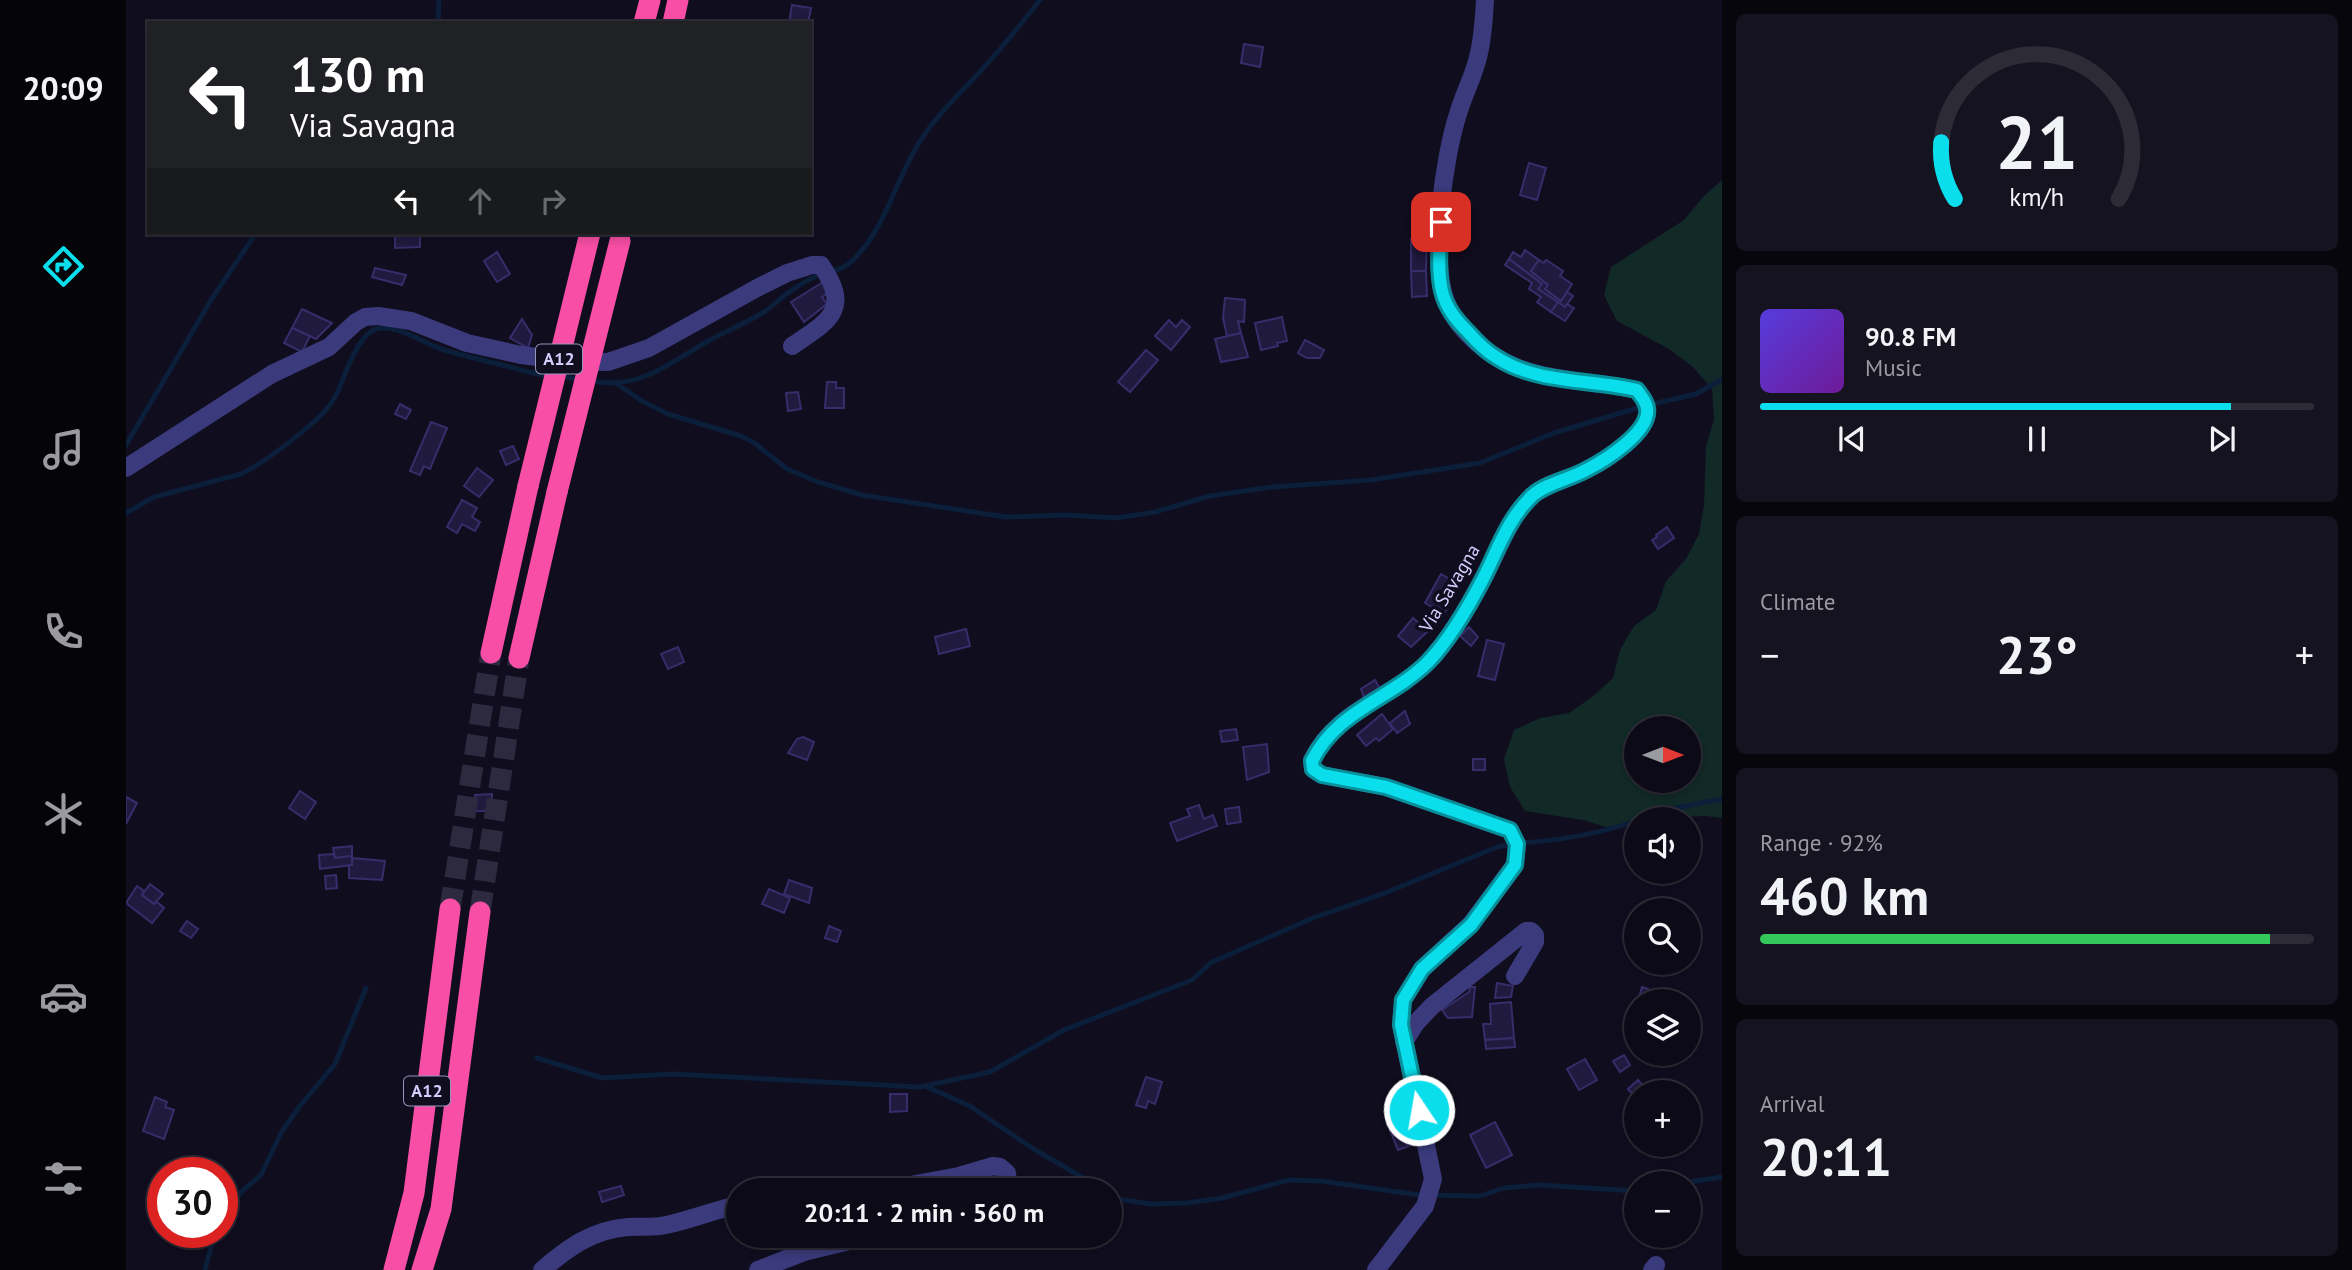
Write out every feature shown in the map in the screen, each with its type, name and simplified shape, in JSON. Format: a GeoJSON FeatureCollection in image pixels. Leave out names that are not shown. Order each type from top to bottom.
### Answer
{"type":"FeatureCollection","features":[{"type":"Feature","properties":{"kind":"highway"},"geometry":{"type":"LineString","coordinates":[[645,21],[650,0]]}},
{"type":"Feature","properties":{"kind":"highway"},"geometry":{"type":"LineString","coordinates":[[673,21],[678,0]]}},
{"type":"Feature","properties":{"kind":"highway","name":"A12"},"geometry":{"type":"LineString","coordinates":[[491,653],[528,486],[590,235]]}},
{"type":"Feature","properties":{"kind":"highway","name":"A12"},"geometry":{"type":"LineString","coordinates":[[519,658],[557,492],[621,237]]}},
{"type":"Feature","properties":{"kind":"highway","name":"A12"},"geometry":{"type":"LineString","coordinates":[[394,1270],[414,1193],[450,909]]}},
{"type":"Feature","properties":{"kind":"highway","name":"A12"},"geometry":{"type":"LineString","coordinates":[[422,1270],[441,1209],[480,912]]}},
{"type":"Feature","properties":{"kind":"street","name":"Via Savagna"},"geometry":{"type":"LineString","coordinates":[[1376,1270],[1425,1206],[1433,1179],[1401,1025],[1403,1000],[1422,969],[1471,925],[1515,865],[1517,844],[1510,830],[1386,787],[1322,775],[1313,769],[1312,761],[1320,744],[1337,727],[1428,662],[1484,578],[1508,527],[1535,494],[1586,470],[1617,451],[1635,435],[1646,419],[1648,410],[1637,390],[1517,368],[1496,357],[1455,319],[1447,305],[1442,290],[1439,260],[1445,173],[1458,113],[1480,51],[1485,0]]}},
{"type":"Feature","properties":{"kind":"street"},"geometry":{"type":"LineString","coordinates":[[126,468],[272,374],[329,347],[365,317],[378,316],[411,321],[467,343],[521,355],[608,362],[649,348],[787,273],[821,265],[830,277],[837,299],[833,314],[792,346]]}},
{"type":"Feature","properties":{"kind":"street"},"geometry":{"type":"LineString","coordinates":[[1404,1041],[1432,1006],[1526,931],[1531,932],[1535,935],[1535,942],[1515,976]]}},
{"type":"Feature","properties":{"kind":"street"},"geometry":{"type":"LineString","coordinates":[[948,1178],[993,1167],[1000,1167],[1007,1173],[1008,1178]]}},
{"type":"Feature","properties":{"kind":"street"},"geometry":{"type":"LineString","coordinates":[[542,1270],[586,1237],[595,1234],[628,1227],[658,1227],[726,1209]]}},
{"type":"Feature","properties":{"kind":"street"},"geometry":{"type":"LineString","coordinates":[[758,1270],[820,1248]]}},
{"type":"Feature","properties":{"kind":"green space"},"geometry":{"type":"Polygon","coordinates":[[[1722,180],[1722,818],[1701,816],[1701,807],[1624,807],[1624,826],[1612,829],[1583,820],[1525,811],[1510,787],[1504,759],[1514,730],[1540,718],[1569,713],[1613,678],[1620,650],[1634,626],[1656,610],[1666,581],[1686,559],[1699,534],[1704,505],[1706,447],[1714,419],[1712,389],[1693,367],[1669,349],[1617,321],[1604,295],[1611,267],[1684,220],[1722,180]]]}},
{"type":"Feature","properties":{"kind":"building"},"geometry":{"type":"Polygon","coordinates":[[[792,5],[811,8],[808,21],[789,21],[792,5]]]}},
{"type":"Feature","properties":{"kind":"building"},"geometry":{"type":"Polygon","coordinates":[[[1244,44],[1263,47],[1260,67],[1241,63],[1244,44]]]}},
{"type":"Feature","properties":{"kind":"building"},"geometry":{"type":"Polygon","coordinates":[[[1529,163],[1546,168],[1537,200],[1520,195],[1529,163]]]}},
{"type":"Feature","properties":{"kind":"building"},"geometry":{"type":"Polygon","coordinates":[[[395,235],[420,235],[420,247],[395,248],[395,235]]]}},
{"type":"Feature","properties":{"kind":"building"},"geometry":{"type":"Polygon","coordinates":[[[1411,239],[1427,239],[1426,271],[1411,271],[1411,239]]]}},
{"type":"Feature","properties":{"kind":"building"},"geometry":{"type":"Polygon","coordinates":[[[1525,250],[1539,260],[1531,271],[1548,285],[1545,289],[1561,301],[1567,292],[1573,296],[1565,307],[1538,289],[1542,284],[1509,259],[1513,252],[1521,257],[1525,250]]]}},
{"type":"Feature","properties":{"kind":"building"},"geometry":{"type":"Polygon","coordinates":[[[497,252],[510,274],[497,282],[484,261],[497,252]]]}},
{"type":"Feature","properties":{"kind":"building"},"geometry":{"type":"Polygon","coordinates":[[[1509,259],[1542,284],[1538,289],[1558,302],[1551,312],[1537,302],[1541,297],[1529,289],[1532,283],[1505,265],[1509,259]]]}},
{"type":"Feature","properties":{"kind":"building"},"geometry":{"type":"Polygon","coordinates":[[[1539,260],[1544,263],[1546,260],[1563,271],[1560,276],[1572,284],[1561,301],[1545,289],[1548,285],[1531,271],[1539,260]]]}},
{"type":"Feature","properties":{"kind":"building"},"geometry":{"type":"Polygon","coordinates":[[[375,268],[406,275],[402,285],[372,277],[375,268]]]}},
{"type":"Feature","properties":{"kind":"building"},"geometry":{"type":"Polygon","coordinates":[[[1411,271],[1426,271],[1427,296],[1412,297],[1411,271]]]}},
{"type":"Feature","properties":{"kind":"building"},"geometry":{"type":"Polygon","coordinates":[[[823,282],[830,292],[822,297],[827,304],[804,322],[791,302],[823,282]]]}},
{"type":"Feature","properties":{"kind":"building"},"geometry":{"type":"Polygon","coordinates":[[[1225,298],[1245,300],[1244,322],[1238,321],[1241,333],[1227,336],[1223,318],[1225,298]]]}},
{"type":"Feature","properties":{"kind":"building"},"geometry":{"type":"Polygon","coordinates":[[[1558,302],[1565,307],[1567,304],[1574,308],[1565,321],[1551,312],[1558,302]]]}},
{"type":"Feature","properties":{"kind":"building"},"geometry":{"type":"Polygon","coordinates":[[[302,309],[332,323],[316,339],[292,328],[302,309]]]}},
{"type":"Feature","properties":{"kind":"building"},"geometry":{"type":"Polygon","coordinates":[[[1282,317],[1287,341],[1261,350],[1255,323],[1282,317]]]}},
{"type":"Feature","properties":{"kind":"building"},"geometry":{"type":"Polygon","coordinates":[[[522,319],[532,335],[528,348],[510,338],[522,319]]]}},
{"type":"Feature","properties":{"kind":"building"},"geometry":{"type":"Polygon","coordinates":[[[1169,320],[1176,327],[1182,320],[1190,327],[1171,350],[1155,336],[1169,320]]]}},
{"type":"Feature","properties":{"kind":"building"},"geometry":{"type":"Polygon","coordinates":[[[292,328],[310,336],[302,352],[284,343],[292,328]]]}},
{"type":"Feature","properties":{"kind":"building"},"geometry":{"type":"Polygon","coordinates":[[[1241,333],[1248,357],[1221,362],[1215,339],[1241,333]]]}},
{"type":"Feature","properties":{"kind":"building"},"geometry":{"type":"Polygon","coordinates":[[[1305,340],[1324,350],[1320,358],[1307,358],[1298,353],[1305,340]]]}},
{"type":"Feature","properties":{"kind":"building"},"geometry":{"type":"Polygon","coordinates":[[[1146,350],[1158,360],[1130,392],[1118,382],[1146,350]]]}},
{"type":"Feature","properties":{"kind":"building"},"geometry":{"type":"Polygon","coordinates":[[[827,382],[836,382],[836,388],[844,388],[844,408],[825,408],[827,382]]]}},
{"type":"Feature","properties":{"kind":"building"},"geometry":{"type":"Polygon","coordinates":[[[798,392],[801,409],[788,411],[786,393],[798,392]]]}},
{"type":"Feature","properties":{"kind":"building"},"geometry":{"type":"Polygon","coordinates":[[[400,404],[411,410],[406,419],[395,414],[400,404]]]}},
{"type":"Feature","properties":{"kind":"building"},"geometry":{"type":"Polygon","coordinates":[[[431,422],[447,428],[430,469],[424,466],[420,475],[410,471],[431,422]]]}},
{"type":"Feature","properties":{"kind":"building"},"geometry":{"type":"Polygon","coordinates":[[[513,446],[519,459],[506,465],[500,451],[513,446]]]}},
{"type":"Feature","properties":{"kind":"building"},"geometry":{"type":"Polygon","coordinates":[[[477,468],[493,480],[479,497],[464,486],[477,468]]]}},
{"type":"Feature","properties":{"kind":"building"},"geometry":{"type":"Polygon","coordinates":[[[462,500],[477,508],[472,517],[480,522],[475,531],[462,524],[457,533],[447,527],[462,500]]]}},
{"type":"Feature","properties":{"kind":"building"},"geometry":{"type":"Polygon","coordinates":[[[1667,527],[1674,538],[1658,549],[1652,540],[1667,527]]]}},
{"type":"Feature","properties":{"kind":"building"},"geometry":{"type":"Polygon","coordinates":[[[1441,574],[1460,585],[1444,614],[1425,603],[1441,574]]]}},
{"type":"Feature","properties":{"kind":"building"},"geometry":{"type":"Polygon","coordinates":[[[1413,618],[1428,631],[1411,647],[1398,636],[1413,618]]]}},
{"type":"Feature","properties":{"kind":"building"},"geometry":{"type":"Polygon","coordinates":[[[1469,627],[1478,637],[1471,646],[1460,636],[1469,627]]]}},
{"type":"Feature","properties":{"kind":"building"},"geometry":{"type":"Polygon","coordinates":[[[966,629],[970,646],[939,654],[935,637],[966,629]]]}},
{"type":"Feature","properties":{"kind":"building"},"geometry":{"type":"Polygon","coordinates":[[[1487,640],[1504,644],[1495,680],[1478,676],[1487,640]]]}},
{"type":"Feature","properties":{"kind":"building"},"geometry":{"type":"Polygon","coordinates":[[[678,647],[684,662],[668,669],[661,654],[678,647]]]}},
{"type":"Feature","properties":{"kind":"building"},"geometry":{"type":"Polygon","coordinates":[[[1375,680],[1380,689],[1365,700],[1361,689],[1375,680]]]}},
{"type":"Feature","properties":{"kind":"building"},"geometry":{"type":"Polygon","coordinates":[[[1405,711],[1410,724],[1397,733],[1390,723],[1405,711]]]}},
{"type":"Feature","properties":{"kind":"building"},"geometry":{"type":"Polygon","coordinates":[[[1382,714],[1393,729],[1379,741],[1376,738],[1366,746],[1357,735],[1382,714]]]}},
{"type":"Feature","properties":{"kind":"building"},"geometry":{"type":"Polygon","coordinates":[[[1236,729],[1238,740],[1222,742],[1220,731],[1236,729]]]}},
{"type":"Feature","properties":{"kind":"building"},"geometry":{"type":"Polygon","coordinates":[[[803,737],[814,742],[807,760],[788,753],[797,739],[803,737]]]}},
{"type":"Feature","properties":{"kind":"building"},"geometry":{"type":"Polygon","coordinates":[[[1267,744],[1269,772],[1247,780],[1243,747],[1267,744]]]}},
{"type":"Feature","properties":{"kind":"building"},"geometry":{"type":"Polygon","coordinates":[[[1473,759],[1485,759],[1485,770],[1473,770],[1473,759]]]}},
{"type":"Feature","properties":{"kind":"building"},"geometry":{"type":"Polygon","coordinates":[[[300,791],[316,802],[305,819],[289,808],[300,791]]]}},
{"type":"Feature","properties":{"kind":"building"},"geometry":{"type":"Polygon","coordinates":[[[492,794],[492,811],[475,811],[475,795],[492,794]]]}},
{"type":"Feature","properties":{"kind":"building"},"geometry":{"type":"Polygon","coordinates":[[[126,797],[137,803],[126,824],[126,797]]]}},
{"type":"Feature","properties":{"kind":"building"},"geometry":{"type":"Polygon","coordinates":[[[1199,805],[1204,819],[1213,815],[1217,826],[1177,841],[1170,823],[1190,816],[1187,809],[1199,805]]]}},
{"type":"Feature","properties":{"kind":"building"},"geometry":{"type":"Polygon","coordinates":[[[1239,807],[1241,822],[1227,824],[1225,809],[1239,807]]]}},
{"type":"Feature","properties":{"kind":"building"},"geometry":{"type":"Polygon","coordinates":[[[352,846],[352,857],[335,858],[333,848],[352,846]]]}},
{"type":"Feature","properties":{"kind":"building"},"geometry":{"type":"Polygon","coordinates":[[[334,854],[335,858],[350,856],[352,865],[320,869],[319,855],[334,854]]]}},
{"type":"Feature","properties":{"kind":"building"},"geometry":{"type":"Polygon","coordinates":[[[352,858],[385,861],[382,880],[349,878],[352,858]]]}},
{"type":"Feature","properties":{"kind":"building"},"geometry":{"type":"Polygon","coordinates":[[[336,875],[337,888],[326,889],[325,876],[336,875]]]}},
{"type":"Feature","properties":{"kind":"building"},"geometry":{"type":"Polygon","coordinates":[[[789,880],[812,888],[809,903],[784,894],[789,880]]]}},
{"type":"Feature","properties":{"kind":"building"},"geometry":{"type":"Polygon","coordinates":[[[150,884],[163,894],[154,904],[142,895],[150,884]]]}},
{"type":"Feature","properties":{"kind":"building"},"geometry":{"type":"Polygon","coordinates":[[[137,886],[144,891],[142,895],[164,908],[152,923],[126,903],[137,886]]]}},
{"type":"Feature","properties":{"kind":"building"},"geometry":{"type":"Polygon","coordinates":[[[769,889],[790,898],[784,913],[762,904],[769,889]]]}},
{"type":"Feature","properties":{"kind":"building"},"geometry":{"type":"Polygon","coordinates":[[[187,921],[198,929],[191,938],[180,931],[187,921]]]}},
{"type":"Feature","properties":{"kind":"building"},"geometry":{"type":"Polygon","coordinates":[[[829,926],[841,931],[837,942],[825,938],[829,926]]]}},
{"type":"Feature","properties":{"kind":"building"},"geometry":{"type":"Polygon","coordinates":[[[1497,983],[1513,986],[1511,997],[1495,998],[1497,983]]]}},
{"type":"Feature","properties":{"kind":"building"},"geometry":{"type":"Polygon","coordinates":[[[1470,987],[1475,987],[1472,1017],[1448,1018],[1442,1010],[1469,992],[1470,987]]]}},
{"type":"Feature","properties":{"kind":"building"},"geometry":{"type":"Polygon","coordinates":[[[1511,1002],[1514,1038],[1485,1040],[1483,1024],[1491,1024],[1490,1004],[1511,1002]]]}},
{"type":"Feature","properties":{"kind":"building"},"geometry":{"type":"Polygon","coordinates":[[[1514,1038],[1515,1047],[1486,1049],[1485,1040],[1514,1038]]]}},
{"type":"Feature","properties":{"kind":"building"},"geometry":{"type":"Polygon","coordinates":[[[1624,1055],[1624,1066],[1629,1066],[1620,1072],[1613,1061],[1624,1055]]]}},
{"type":"Feature","properties":{"kind":"building"},"geometry":{"type":"Polygon","coordinates":[[[1585,1059],[1597,1080],[1579,1090],[1567,1069],[1585,1059]]]}},
{"type":"Feature","properties":{"kind":"building"},"geometry":{"type":"Polygon","coordinates":[[[1146,1077],[1162,1082],[1155,1104],[1148,1101],[1146,1108],[1136,1105],[1146,1077]]]}},
{"type":"Feature","properties":{"kind":"building"},"geometry":{"type":"Polygon","coordinates":[[[890,1094],[907,1094],[907,1111],[890,1112],[890,1094]]]}},
{"type":"Feature","properties":{"kind":"building"},"geometry":{"type":"Polygon","coordinates":[[[155,1097],[167,1102],[165,1107],[174,1110],[164,1139],[143,1131],[155,1097]]]}},
{"type":"Feature","properties":{"kind":"building"},"geometry":{"type":"Polygon","coordinates":[[[1412,1112],[1418,1129],[1412,1132],[1417,1143],[1398,1150],[1387,1123],[1412,1112]]]}},
{"type":"Feature","properties":{"kind":"building"},"geometry":{"type":"Polygon","coordinates":[[[1495,1122],[1512,1155],[1486,1168],[1470,1135],[1495,1122]]]}},
{"type":"Feature","properties":{"kind":"building"},"geometry":{"type":"Polygon","coordinates":[[[621,1186],[624,1195],[602,1202],[599,1192],[621,1186]]]}},
{"type":"Feature","properties":{"kind":"waterway"},"geometry":{"type":"LineString","coordinates":[[438,21],[439,0]]}},
{"type":"Feature","properties":{"kind":"waterway"},"geometry":{"type":"LineString","coordinates":[[591,381],[624,382],[653,373],[764,312],[805,282],[851,262],[876,230],[905,168],[929,128],[1000,50],[1040,0]]}},
{"type":"Feature","properties":{"kind":"waterway"},"geometry":{"type":"LineString","coordinates":[[126,445],[211,300],[255,235]]}},
{"type":"Feature","properties":{"kind":"waterway"},"geometry":{"type":"LineString","coordinates":[[126,513],[154,497],[241,474],[278,451],[329,406],[359,346],[365,337],[381,328],[411,335],[448,351],[550,376]]}},
{"type":"Feature","properties":{"kind":"waterway"},"geometry":{"type":"LineString","coordinates":[[560,376],[581,380]]}},
{"type":"Feature","properties":{"kind":"waterway"},"geometry":{"type":"LineString","coordinates":[[617,384],[668,414],[741,436],[753,442],[787,469],[818,482],[862,495],[1006,517],[1065,515],[1116,518],[1155,512],[1210,496],[1272,487],[1371,480],[1480,463],[1554,433],[1644,406],[1696,394],[1722,379]]}},
{"type":"Feature","properties":{"kind":"waterway"},"geometry":{"type":"LineString","coordinates":[[1680,807],[1722,799]]}},
{"type":"Feature","properties":{"kind":"waterway"},"geometry":{"type":"LineString","coordinates":[[1521,843],[1580,836],[1624,825]]}},
{"type":"Feature","properties":{"kind":"waterway"},"geometry":{"type":"LineString","coordinates":[[537,1058],[602,1078],[674,1074],[920,1087],[990,1072],[1064,1030],[1192,980],[1212,962],[1313,918],[1511,844]]}},
{"type":"Feature","properties":{"kind":"waterway"},"geometry":{"type":"LineString","coordinates":[[238,1197],[261,1175],[281,1133],[335,1064],[366,988]]}},
{"type":"Feature","properties":{"kind":"waterway"},"geometry":{"type":"LineString","coordinates":[[925,1086],[970,1106],[1032,1148],[1083,1178]]}},
{"type":"Feature","properties":{"kind":"waterway"},"geometry":{"type":"LineString","coordinates":[[1701,1180],[1722,1177]]}},
{"type":"Feature","properties":{"kind":"waterway"},"geometry":{"type":"LineString","coordinates":[[1122,1200],[1151,1204],[1187,1203],[1222,1198],[1289,1180],[1321,1181],[1419,1195],[1480,1196],[1504,1188],[1539,1185],[1624,1190]]}},
{"type":"Feature","properties":{"kind":"waterway"},"geometry":{"type":"LineString","coordinates":[[205,1270],[211,1248]]}},
{"type":"Feature","properties":{"kind":"tunnel"},"geometry":{"type":"LineString","coordinates":[[450,909],[491,653]]}},
{"type":"Feature","properties":{"kind":"tunnel"},"geometry":{"type":"LineString","coordinates":[[480,912],[519,658]]}},
{"type":"Feature","properties":{"kind":"route"},"geometry":{"type":"LineString","coordinates":[[1419,1110],[1401,1025],[1403,1000],[1422,969],[1471,925],[1515,865],[1517,844],[1510,830],[1386,787],[1322,775],[1313,769],[1312,761],[1326,736],[1347,718],[1428,662],[1484,578],[1508,527],[1535,494],[1586,470],[1617,451],[1635,435],[1646,419],[1648,410],[1637,390],[1517,368],[1496,357],[1476,340],[1455,319],[1442,290],[1439,260],[1441,222]]}}]}
